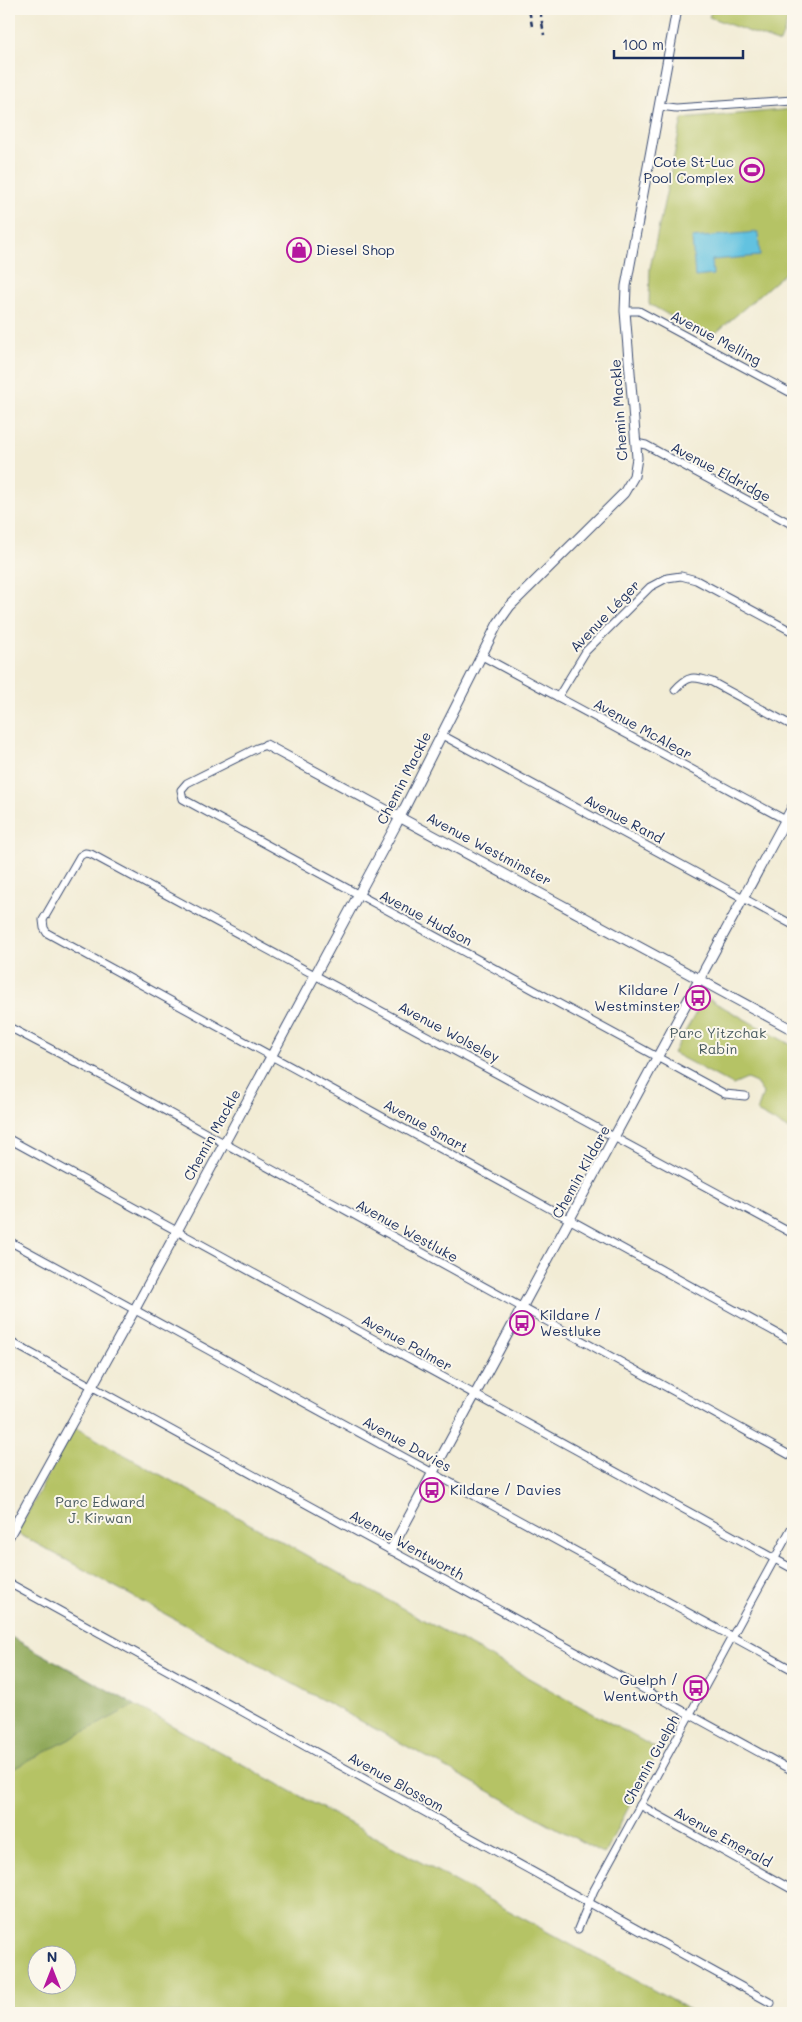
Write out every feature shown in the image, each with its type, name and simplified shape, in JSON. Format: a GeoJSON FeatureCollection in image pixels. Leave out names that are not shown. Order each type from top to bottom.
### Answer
{"type":"FeatureCollection","features":[{"type":"Feature","properties":{"kind":"street","name":"Chemin Mackle"},"geometry":{"type":"LineString","coordinates":[[9,1536],[400,817],[498,622],[507,610],[628,489],[635,471],[637,458],[625,311],[628,270],[677,9]]}},
{"type":"Feature","properties":{"kind":"street"},"geometry":{"type":"LineString","coordinates":[[659,106],[676,108],[793,100]]}},
{"type":"Feature","properties":{"kind":"street","name":"Avenue Melling"},"geometry":{"type":"LineString","coordinates":[[625,311],[639,311],[793,394]]}},
{"type":"Feature","properties":{"kind":"street","name":"Avenue Eldridge"},"geometry":{"type":"LineString","coordinates":[[636,443],[646,445],[793,525]]}},
{"type":"Feature","properties":{"kind":"street","name":"Avenue Léger"},"geometry":{"type":"LineString","coordinates":[[558,696],[586,650],[647,590],[667,578],[681,576],[696,580],[793,632]]}},
{"type":"Feature","properties":{"kind":"street","name":"Avenue McAlear"},"geometry":{"type":"LineString","coordinates":[[482,656],[789,822]]}},
{"type":"Feature","properties":{"kind":"street"},"geometry":{"type":"LineString","coordinates":[[675,690],[683,681],[698,677],[712,682],[793,726]]}},
{"type":"Feature","properties":{"kind":"street","name":"Avenue Rand"},"geometry":{"type":"LineString","coordinates":[[442,735],[793,925]]}},
{"type":"Feature","properties":{"kind":"street","name":"Avenue Westminster"},"geometry":{"type":"LineString","coordinates":[[184,800],[181,792],[187,784],[266,745],[793,1030]]}},
{"type":"Feature","properties":{"kind":"street","name":"Avenue Hudson"},"geometry":{"type":"LineString","coordinates":[[184,800],[725,1094],[745,1096]]}},
{"type":"Feature","properties":{"kind":"street","name":"Chemin Kildare"},"geometry":{"type":"LineString","coordinates":[[391,1550],[616,1137],[657,1058],[744,899],[789,822],[793,806]]}},
{"type":"Feature","properties":{"kind":"street","name":"Avenue Wolseley"},"geometry":{"type":"LineString","coordinates":[[47,934],[43,920],[75,862],[85,853],[91,854],[316,974],[793,1234]]}},
{"type":"Feature","properties":{"kind":"street","name":"Avenue Smart"},"geometry":{"type":"LineString","coordinates":[[47,934],[793,1342]]}},
{"type":"Feature","properties":{"kind":"street","name":"Avenue Westluke"},"geometry":{"type":"LineString","coordinates":[[9,1027],[106,1078],[793,1457]]}},
{"type":"Feature","properties":{"kind":"street","name":"Avenue Palmer"},"geometry":{"type":"LineString","coordinates":[[9,1138],[793,1569]]}},
{"type":"Feature","properties":{"kind":"street","name":"Avenue Davies"},"geometry":{"type":"LineString","coordinates":[[9,1241],[793,1670]]}},
{"type":"Feature","properties":{"kind":"street","name":"Avenue Wentworth"},"geometry":{"type":"LineString","coordinates":[[9,1341],[793,1771]]}},
{"type":"Feature","properties":{"kind":"street","name":"Chemin Guelph"},"geometry":{"type":"LineString","coordinates":[[578,1929],[589,1903],[640,1805],[793,1525]]}},
{"type":"Feature","properties":{"kind":"street","name":"Avenue Blossom"},"geometry":{"type":"LineString","coordinates":[[9,1584],[771,2004]]}},
{"type":"Feature","properties":{"kind":"street","name":"Avenue Emerald"},"geometry":{"type":"LineString","coordinates":[[640,1805],[793,1890]]}},
{"type":"Feature","properties":{"kind":"green space"},"geometry":{"type":"Polygon","coordinates":[[[712,9],[792,9],[780,43],[709,17],[712,9]]]}},
{"type":"Feature","properties":{"kind":"green space"},"geometry":{"type":"Polygon","coordinates":[[[793,109],[793,266],[710,338],[649,304],[650,268],[682,119],[793,109]]]}},
{"type":"Feature","properties":{"kind":"green space","name":"Parc Yitzchak Rabin"},"geometry":{"type":"Polygon","coordinates":[[[705,997],[793,1046],[793,1132],[757,1112],[763,1093],[756,1083],[747,1079],[733,1085],[673,1053],[705,997]]]}},
{"type":"Feature","properties":{"kind":"green space","name":"Parc Edward J. Kirwan"},"geometry":{"type":"Polygon","coordinates":[[[74,1427],[659,1750],[604,1854],[17,1533],[74,1427]]]}},
{"type":"Feature","properties":{"kind":"green space"},"geometry":{"type":"Polygon","coordinates":[[[9,1636],[695,2013],[9,2013],[9,1636]]]}},
{"type":"Feature","properties":{"kind":"green space"},"geometry":{"type":"Polygon","coordinates":[[[9,1636],[135,1705],[9,1771],[9,1636]]]}},
{"type":"Feature","properties":{"kind":"water"},"geometry":{"type":"Polygon","coordinates":[[[758,232],[760,256],[712,260],[713,275],[695,277],[692,238],[758,232]]]}},
{"type":"Feature","properties":{"kind":"railway"},"geometry":{"type":"LineString","coordinates":[[529,9],[532,26]]}},
{"type":"Feature","properties":{"kind":"railway"},"geometry":{"type":"LineString","coordinates":[[540,9],[544,35]]}},
{"type":"Feature","properties":{"kind":"place","name":"Cote St-Luc Pool Complex"},"geometry":{"type":"Point","coordinates":[752,170]}},
{"type":"Feature","properties":{"kind":"place","name":"Diesel Shop"},"geometry":{"type":"Point","coordinates":[299,250]}},
{"type":"Feature","properties":{"kind":"place","name":"Kildare / Westminster"},"geometry":{"type":"Point","coordinates":[698,998]}},
{"type":"Feature","properties":{"kind":"place","name":"Kildare / Westluke"},"geometry":{"type":"Point","coordinates":[522,1323]}},
{"type":"Feature","properties":{"kind":"place","name":"Kildare / Davies"},"geometry":{"type":"Point","coordinates":[432,1490]}},
{"type":"Feature","properties":{"kind":"place","name":"Guelph / Wentworth"},"geometry":{"type":"Point","coordinates":[696,1688]}}]}
